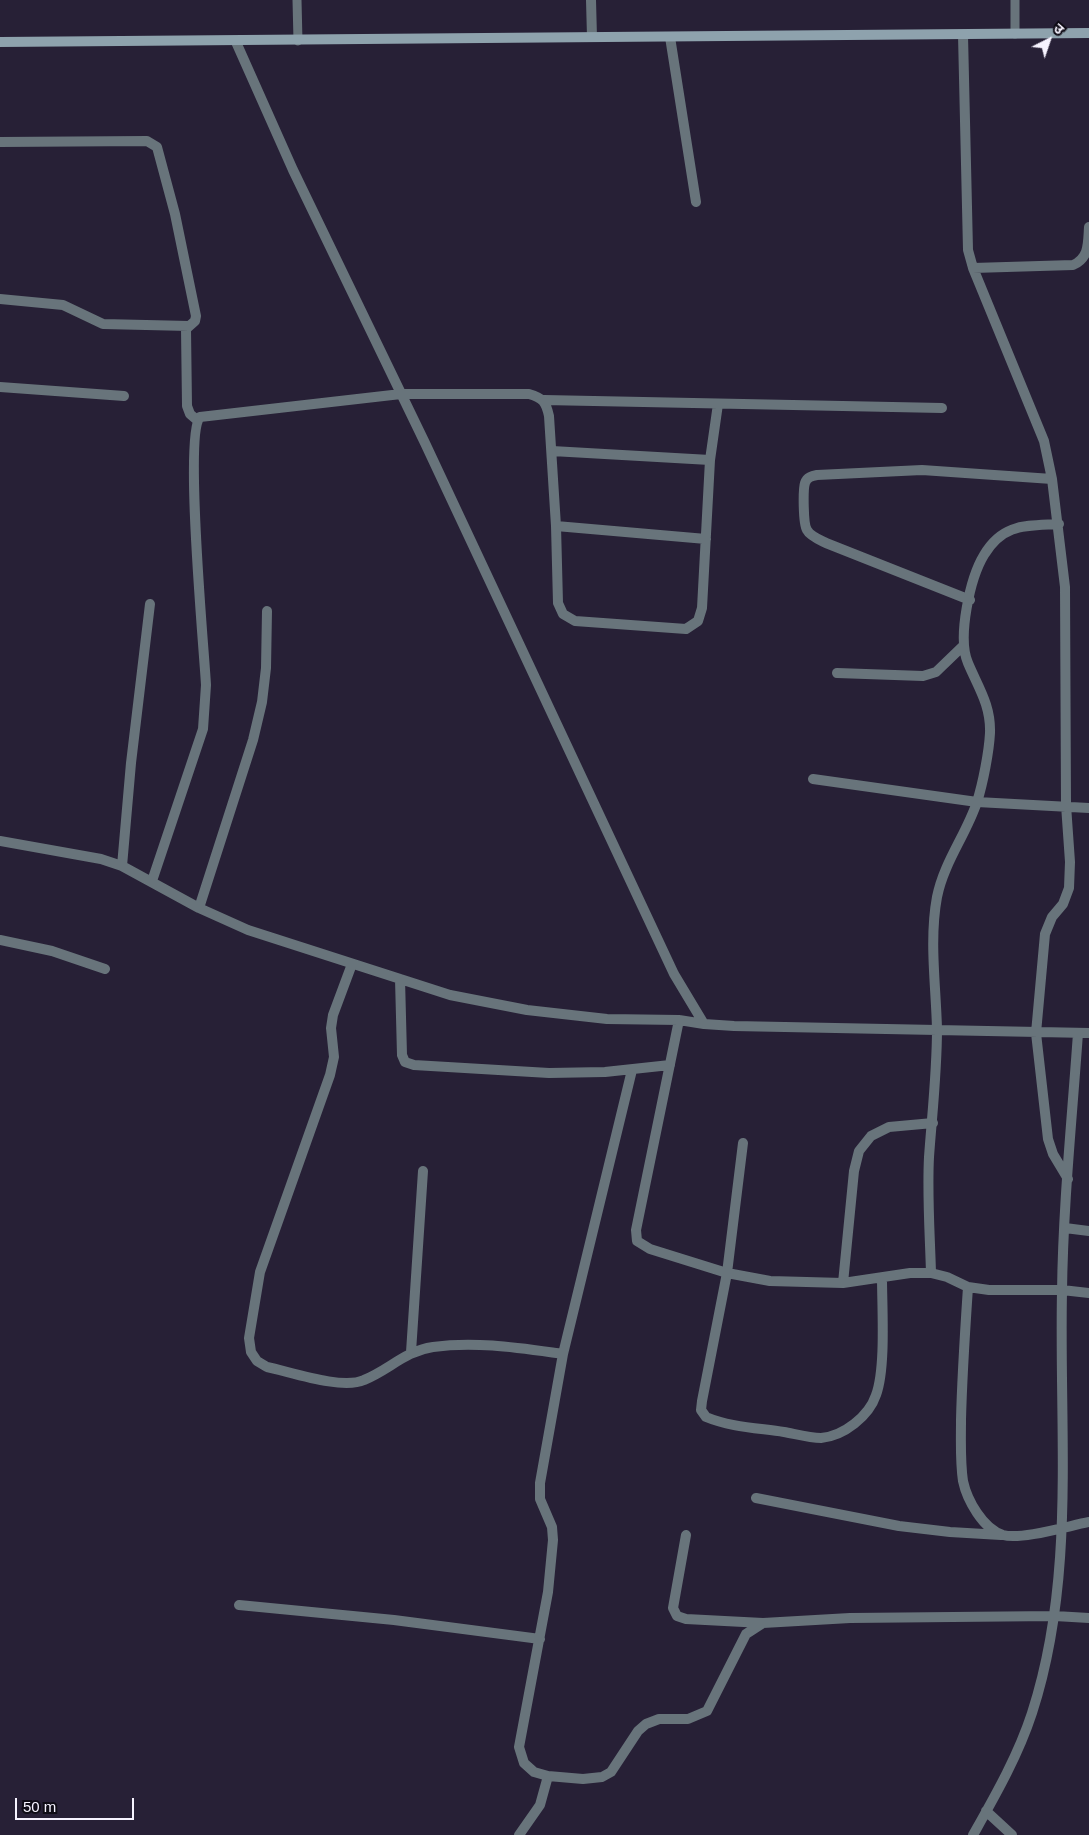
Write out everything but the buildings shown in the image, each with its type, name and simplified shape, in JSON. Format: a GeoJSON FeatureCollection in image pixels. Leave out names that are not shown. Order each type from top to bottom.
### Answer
{"type":"FeatureCollection","features":[{"type":"Feature","properties":{"kind":"main road"},"geometry":{"type":"LineString","coordinates":[[0,42],[236,42],[592,37],[1089,34]]}},
{"type":"Feature","properties":{"kind":"street"},"geometry":{"type":"LineString","coordinates":[[591,0],[592,37]]}},
{"type":"Feature","properties":{"kind":"street"},"geometry":{"type":"LineString","coordinates":[[963,35],[968,250],[973,268],[1044,441],[1059,524],[1065,587],[1066,805],[1070,862],[1069,888],[1063,904],[1052,917],[1045,934],[1036,1033],[1048,1139],[1053,1154],[1068,1179]]}},
{"type":"Feature","properties":{"kind":"street"},"geometry":{"type":"LineString","coordinates":[[670,37],[696,202]]}},
{"type":"Feature","properties":{"kind":"street"},"geometry":{"type":"LineString","coordinates":[[236,42],[293,170],[401,394],[674,974],[704,1024]]}},
{"type":"Feature","properties":{"kind":"street"},"geometry":{"type":"LineString","coordinates":[[0,142],[147,141],[154,144],[176,214],[196,319],[185,331],[185,341],[187,406],[190,414],[197,420]]}},
{"type":"Feature","properties":{"kind":"street"},"geometry":{"type":"LineString","coordinates":[[973,268],[1073,265],[1081,262],[1086,256],[1089,227]]}},
{"type":"Feature","properties":{"kind":"street"},"geometry":{"type":"LineString","coordinates":[[0,299],[63,305],[103,324],[189,326]]}},
{"type":"Feature","properties":{"kind":"street"},"geometry":{"type":"LineString","coordinates":[[0,386],[124,396]]}},
{"type":"Feature","properties":{"kind":"street"},"geometry":{"type":"LineString","coordinates":[[152,881],[203,729],[205,716],[206,685],[193,474],[197,420],[202,415],[401,394],[529,394],[544,400],[942,408]]}},
{"type":"Feature","properties":{"kind":"street"},"geometry":{"type":"LineString","coordinates":[[544,400],[549,416],[552,452],[558,602],[563,614],[576,621],[686,629],[698,621],[702,608],[710,460],[718,404]]}},
{"type":"Feature","properties":{"kind":"street"},"geometry":{"type":"LineString","coordinates":[[552,452],[710,460]]}},
{"type":"Feature","properties":{"kind":"street"},"geometry":{"type":"LineString","coordinates":[[970,600],[826,543],[814,536],[807,530],[805,522],[804,484],[809,477],[818,475],[882,470],[922,470],[1052,479]]}},
{"type":"Feature","properties":{"kind":"street"},"geometry":{"type":"LineString","coordinates":[[931,1273],[929,1158],[933,1123],[937,1030],[934,935],[937,897],[946,866],[977,802],[990,735],[990,716],[984,694],[967,662],[962,646],[963,629],[984,556],[997,537],[1012,528],[1059,524]]}},
{"type":"Feature","properties":{"kind":"street"},"geometry":{"type":"LineString","coordinates":[[556,526],[706,539]]}},
{"type":"Feature","properties":{"kind":"street"},"geometry":{"type":"LineString","coordinates":[[122,866],[131,763],[150,604]]}},
{"type":"Feature","properties":{"kind":"street"},"geometry":{"type":"LineString","coordinates":[[199,908],[253,740],[262,702],[266,668],[267,611]]}},
{"type":"Feature","properties":{"kind":"street"},"geometry":{"type":"LineString","coordinates":[[837,673],[923,676],[936,672],[962,646]]}},
{"type":"Feature","properties":{"kind":"street"},"geometry":{"type":"LineString","coordinates":[[814,779],[977,802],[1066,805],[1089,808]]}},
{"type":"Feature","properties":{"kind":"street"},"geometry":{"type":"LineString","coordinates":[[0,841],[101,859],[122,866],[199,908],[248,930],[450,995],[527,1010],[607,1019],[679,1020],[734,1026],[1089,1033]]}},
{"type":"Feature","properties":{"kind":"street"},"geometry":{"type":"LineString","coordinates":[[0,940],[52,951],[105,969]]}},
{"type":"Feature","properties":{"kind":"street"},"geometry":{"type":"LineString","coordinates":[[352,964],[333,1015],[331,1028],[334,1057],[330,1074],[260,1272],[250,1322],[251,1352],[257,1361],[267,1367],[351,1384],[374,1376],[411,1352],[431,1347],[494,1345],[562,1354]]}},
{"type":"Feature","properties":{"kind":"street"},"geometry":{"type":"LineString","coordinates":[[400,980],[402,1055],[406,1062],[414,1065],[549,1073],[632,1070],[670,1065]]}},
{"type":"Feature","properties":{"kind":"street"},"geometry":{"type":"LineString","coordinates":[[679,1020],[636,1230],[637,1241],[650,1249],[727,1274],[770,1281],[842,1283],[910,1273],[931,1273],[947,1276],[968,1287],[989,1290],[1062,1290],[1089,1293]]}},
{"type":"Feature","properties":{"kind":"street"},"geometry":{"type":"LineString","coordinates":[[973,1835],[1015,1754],[1032,1715],[1044,1672],[1055,1616],[1061,1527],[1062,1290],[1078,1033]]}},
{"type":"Feature","properties":{"kind":"street"},"geometry":{"type":"LineString","coordinates":[[632,1070],[562,1354],[540,1483],[540,1499],[554,1533],[548,1592],[519,1747],[524,1763],[534,1772],[548,1776],[583,1779],[602,1777],[610,1772],[638,1731],[646,1724],[659,1719],[688,1719],[707,1711],[746,1634],[763,1623]]}},
{"type":"Feature","properties":{"kind":"street"},"geometry":{"type":"LineString","coordinates":[[842,1283],[854,1171],[859,1151],[871,1136],[889,1127],[933,1123]]}},
{"type":"Feature","properties":{"kind":"street"},"geometry":{"type":"LineString","coordinates":[[743,1143],[727,1274],[702,1410],[706,1417],[716,1421],[821,1438],[840,1433],[854,1424],[866,1412],[876,1396],[880,1375],[882,1278]]}},
{"type":"Feature","properties":{"kind":"street"},"geometry":{"type":"LineString","coordinates":[[411,1352],[423,1171]]}},
{"type":"Feature","properties":{"kind":"street"},"geometry":{"type":"LineString","coordinates":[[1065,1228],[1089,1230]]}},
{"type":"Feature","properties":{"kind":"street"},"geometry":{"type":"LineString","coordinates":[[968,1287],[962,1378],[961,1458],[964,1483],[975,1509],[986,1524],[1002,1534]]}},
{"type":"Feature","properties":{"kind":"street"},"geometry":{"type":"LineString","coordinates":[[756,1498],[899,1526],[950,1532],[1020,1536],[1089,1522]]}},
{"type":"Feature","properties":{"kind":"street"},"geometry":{"type":"LineString","coordinates":[[686,1535],[673,1608],[677,1616],[686,1619],[763,1623],[850,1618],[1055,1616],[1089,1618]]}},
{"type":"Feature","properties":{"kind":"street"},"geometry":{"type":"LineString","coordinates":[[239,1605],[394,1620],[540,1639]]}},
{"type":"Feature","properties":{"kind":"street"},"geometry":{"type":"LineString","coordinates":[[520,1835],[540,1805],[548,1776]]}},
{"type":"Feature","properties":{"kind":"street"},"geometry":{"type":"LineString","coordinates":[[986,1811],[1012,1835]]}},
{"type":"Feature","properties":{"kind":"lane"},"geometry":{"type":"LineString","coordinates":[[297,0],[298,40]]}},
{"type":"Feature","properties":{"kind":"lane"},"geometry":{"type":"LineString","coordinates":[[1015,0],[1015,34]]}}]}
